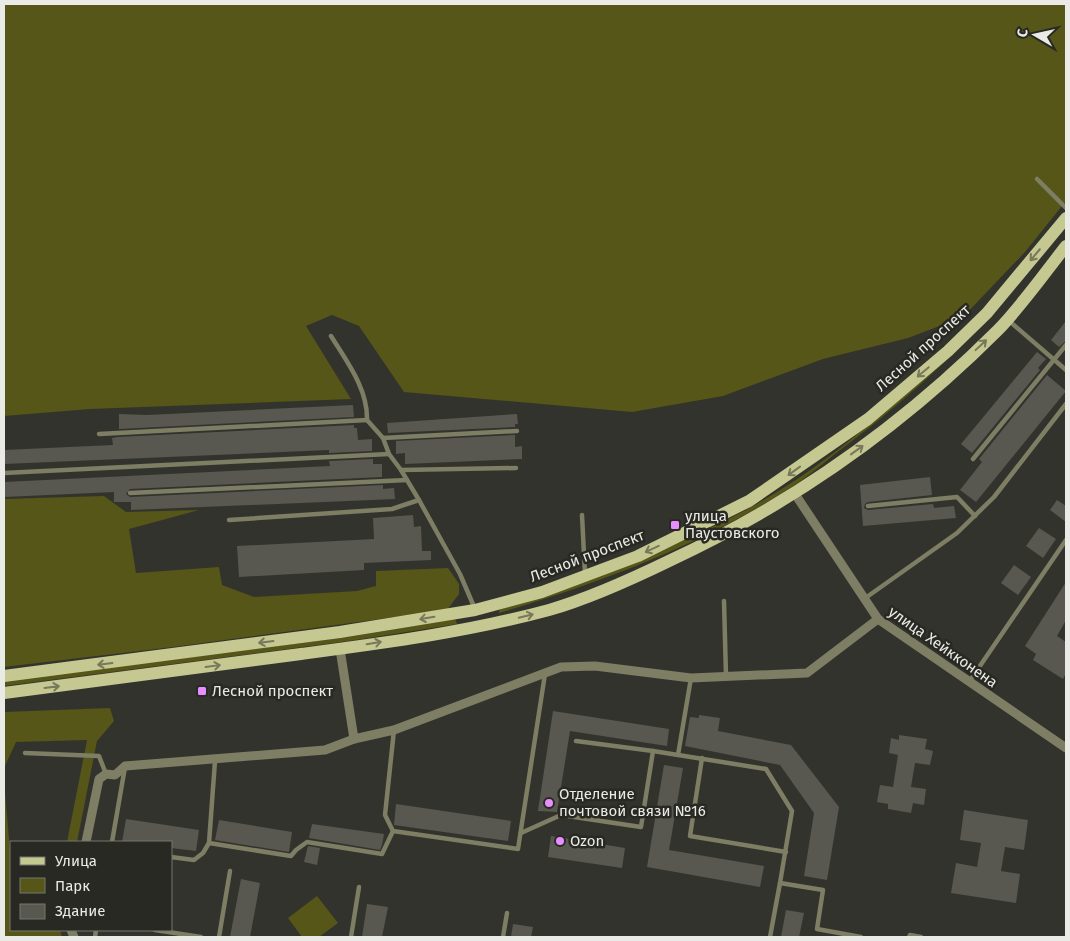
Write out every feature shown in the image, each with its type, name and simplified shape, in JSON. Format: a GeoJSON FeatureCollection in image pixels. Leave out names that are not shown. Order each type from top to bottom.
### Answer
{"type":"FeatureCollection","features":[{"type":"Feature","properties":{"kind":"main road","name":"Лесной проспект"},"geometry":{"type":"LineString","coordinates":[[4,676],[340,632],[475,610],[542,592],[638,556],[749,500],[868,418],[948,350],[987,313],[1066,218]]}},
{"type":"Feature","properties":{"kind":"main road"},"geometry":{"type":"LineString","coordinates":[[4,693],[340,649],[479,628],[552,609],[604,591],[727,533],[795,494],[918,404],[1007,319],[1066,246]]}},
{"type":"Feature","properties":{"kind":"main road"},"geometry":{"type":"LineString","coordinates":[[475,610],[479,628]]}},
{"type":"Feature","properties":{"kind":"street","name":"улица Хейкконена"},"geometry":{"type":"LineString","coordinates":[[795,494],[878,620],[1066,748]]}},
{"type":"Feature","properties":{"kind":"street"},"geometry":{"type":"LineString","coordinates":[[86,841],[99,779],[106,774],[115,775],[125,766],[325,750],[354,739],[394,730],[561,667],[595,666],[691,678],[807,673],[878,620]]}},
{"type":"Feature","properties":{"kind":"street"},"geometry":{"type":"LineString","coordinates":[[340,649],[354,739]]}},
{"type":"Feature","properties":{"kind":"lane"},"geometry":{"type":"LineString","coordinates":[[1037,179],[1066,208]]}},
{"type":"Feature","properties":{"kind":"lane"},"geometry":{"type":"LineString","coordinates":[[1007,319],[1066,370]]}},
{"type":"Feature","properties":{"kind":"lane"},"geometry":{"type":"LineString","coordinates":[[332,336],[353,371],[364,396],[367,405],[367,420],[383,438],[389,454],[402,470],[460,574],[475,610]]}},
{"type":"Feature","properties":{"kind":"lane"},"geometry":{"type":"LineString","coordinates":[[973,459],[1066,345]]}},
{"type":"Feature","properties":{"kind":"lane"},"geometry":{"type":"LineString","coordinates":[[864,599],[957,533],[994,497],[1066,404]]}},
{"type":"Feature","properties":{"kind":"lane"},"geometry":{"type":"LineString","coordinates":[[98,434],[367,420]]}},
{"type":"Feature","properties":{"kind":"lane"},"geometry":{"type":"LineString","coordinates":[[383,438],[517,431]]}},
{"type":"Feature","properties":{"kind":"lane"},"geometry":{"type":"LineString","coordinates":[[4,473],[389,454]]}},
{"type":"Feature","properties":{"kind":"lane"},"geometry":{"type":"LineString","coordinates":[[402,470],[516,468]]}},
{"type":"Feature","properties":{"kind":"lane"},"geometry":{"type":"LineString","coordinates":[[130,493],[407,480]]}},
{"type":"Feature","properties":{"kind":"lane"},"geometry":{"type":"LineString","coordinates":[[868,506],[957,498],[974,516]]}},
{"type":"Feature","properties":{"kind":"lane"},"geometry":{"type":"LineString","coordinates":[[229,520],[392,509],[419,500]]}},
{"type":"Feature","properties":{"kind":"lane"},"geometry":{"type":"LineString","coordinates":[[582,515],[585,575]]}},
{"type":"Feature","properties":{"kind":"lane"},"geometry":{"type":"LineString","coordinates":[[969,682],[1066,540]]}},
{"type":"Feature","properties":{"kind":"lane"},"geometry":{"type":"LineString","coordinates":[[724,601],[726,676]]}},
{"type":"Feature","properties":{"kind":"lane"},"geometry":{"type":"LineString","coordinates":[[393,831],[518,849],[546,672]]}},
{"type":"Feature","properties":{"kind":"lane"},"geometry":{"type":"LineString","coordinates":[[678,755],[691,678]]}},
{"type":"Feature","properties":{"kind":"lane"},"geometry":{"type":"LineString","coordinates":[[393,831],[385,815],[394,730]]}},
{"type":"Feature","properties":{"kind":"lane"},"geometry":{"type":"LineString","coordinates":[[576,741],[702,758],[766,769],[792,811],[770,937]]}},
{"type":"Feature","properties":{"kind":"lane"},"geometry":{"type":"LineString","coordinates":[[521,833],[561,815],[641,826],[653,751]]}},
{"type":"Feature","properties":{"kind":"lane"},"geometry":{"type":"LineString","coordinates":[[24,753],[99,756],[106,774]]}},
{"type":"Feature","properties":{"kind":"lane"},"geometry":{"type":"LineString","coordinates":[[702,758],[690,836],[786,852]]}},
{"type":"Feature","properties":{"kind":"lane"},"geometry":{"type":"LineString","coordinates":[[172,857],[194,860],[203,853],[209,843],[215,760]]}},
{"type":"Feature","properties":{"kind":"lane"},"geometry":{"type":"LineString","coordinates":[[112,841],[125,766]]}},
{"type":"Feature","properties":{"kind":"lane"},"geometry":{"type":"LineString","coordinates":[[209,843],[291,856],[307,842],[382,854],[393,831]]}},
{"type":"Feature","properties":{"kind":"lane"},"geometry":{"type":"LineString","coordinates":[[219,937],[230,871]]}},
{"type":"Feature","properties":{"kind":"lane"},"geometry":{"type":"LineString","coordinates":[[780,884],[823,890],[817,929],[861,937]]}},
{"type":"Feature","properties":{"kind":"lane"},"geometry":{"type":"LineString","coordinates":[[351,937],[359,887]]}},
{"type":"Feature","properties":{"kind":"lane"},"geometry":{"type":"LineString","coordinates":[[504,937],[507,913]]}},
{"type":"Feature","properties":{"kind":"lane"},"geometry":{"type":"LineString","coordinates":[[162,931],[201,937]]}},
{"type":"Feature","properties":{"kind":"lane"},"geometry":{"type":"LineString","coordinates":[[909,937],[910,935],[921,937]]}},
{"type":"Feature","properties":{"kind":"green space"},"geometry":{"type":"Polygon","coordinates":[[[4,4],[1066,4],[1066,201],[1025,252],[963,317],[908,338],[823,359],[723,396],[632,412],[404,392],[359,326],[332,315],[306,326],[351,399],[90,409],[4,416],[4,4]]]}},
{"type":"Feature","properties":{"kind":"green space"},"geometry":{"type":"Polygon","coordinates":[[[998,308],[960,347],[899,403],[813,472],[756,509],[649,561],[575,589],[499,613],[499,610],[623,565],[684,540],[744,511],[779,491],[846,444],[908,391],[998,308]]]}},
{"type":"Feature","properties":{"kind":"green space"},"geometry":{"type":"Polygon","coordinates":[[[104,496],[126,512],[199,510],[129,529],[136,573],[219,567],[222,585],[254,597],[357,591],[376,586],[376,571],[448,568],[459,584],[459,594],[447,610],[173,647],[4,667],[4,499],[104,496]]]}},
{"type":"Feature","properties":{"kind":"green space"},"geometry":{"type":"Polygon","coordinates":[[[455,619],[457,624],[349,641],[4,686],[4,681],[348,637],[455,619]]]}},
{"type":"Feature","properties":{"kind":"green space"},"geometry":{"type":"Polygon","coordinates":[[[110,708],[114,721],[97,741],[77,841],[67,841],[87,740],[16,742],[4,768],[4,712],[110,708]]]}},
{"type":"Feature","properties":{"kind":"green space"},"geometry":{"type":"Polygon","coordinates":[[[4,781],[10,850],[10,931],[60,931],[62,937],[4,937],[4,781]]]}},
{"type":"Feature","properties":{"kind":"green space"},"geometry":{"type":"Polygon","coordinates":[[[317,896],[338,923],[319,937],[302,937],[288,918],[317,896]]]}},
{"type":"Feature","properties":{"kind":"building"},"geometry":{"type":"Polygon","coordinates":[[[1066,321],[1066,341],[1059,347],[1051,340],[1066,321]]]}},
{"type":"Feature","properties":{"kind":"building"},"geometry":{"type":"Polygon","coordinates":[[[1037,352],[1046,359],[1038,368],[1040,370],[972,453],[961,444],[1037,352]]]}},
{"type":"Feature","properties":{"kind":"building"},"geometry":{"type":"Polygon","coordinates":[[[1047,375],[1066,391],[976,502],[960,490],[982,462],[979,459],[1047,375]]]}},
{"type":"Feature","properties":{"kind":"building"},"geometry":{"type":"Polygon","coordinates":[[[353,405],[354,417],[119,429],[119,414],[147,415],[353,405]]]}},
{"type":"Feature","properties":{"kind":"building"},"geometry":{"type":"Polygon","coordinates":[[[517,414],[518,424],[515,424],[515,427],[388,433],[387,423],[517,414]]]}},
{"type":"Feature","properties":{"kind":"building"},"geometry":{"type":"Polygon","coordinates":[[[354,425],[354,428],[357,428],[358,440],[372,439],[372,451],[329,453],[329,450],[4,464],[4,450],[113,445],[112,438],[118,437],[354,425]]]}},
{"type":"Feature","properties":{"kind":"building"},"geometry":{"type":"Polygon","coordinates":[[[515,435],[515,447],[522,446],[522,459],[405,464],[405,453],[396,454],[396,441],[515,435]]]}},
{"type":"Feature","properties":{"kind":"building"},"geometry":{"type":"Polygon","coordinates":[[[373,459],[373,464],[382,464],[382,477],[130,489],[126,494],[130,497],[383,485],[383,489],[394,488],[395,499],[131,510],[131,502],[114,502],[114,492],[4,497],[4,482],[330,466],[329,461],[373,459]]]}},
{"type":"Feature","properties":{"kind":"building"},"geometry":{"type":"Polygon","coordinates":[[[930,477],[932,495],[868,502],[864,508],[868,510],[933,504],[934,508],[954,506],[956,518],[863,526],[860,485],[930,477]]]}},
{"type":"Feature","properties":{"kind":"building"},"geometry":{"type":"Polygon","coordinates":[[[1057,500],[1066,506],[1066,522],[1050,510],[1057,500]]]}},
{"type":"Feature","properties":{"kind":"building"},"geometry":{"type":"Polygon","coordinates":[[[413,515],[414,527],[421,526],[422,551],[431,551],[431,560],[364,563],[364,570],[239,577],[237,546],[374,539],[373,518],[413,515]]]}},
{"type":"Feature","properties":{"kind":"building"},"geometry":{"type":"Polygon","coordinates":[[[1039,528],[1056,539],[1043,558],[1026,546],[1039,528]]]}},
{"type":"Feature","properties":{"kind":"building"},"geometry":{"type":"Polygon","coordinates":[[[1014,565],[1031,577],[1018,595],[1001,583],[1014,565]]]}},
{"type":"Feature","properties":{"kind":"building"},"geometry":{"type":"Polygon","coordinates":[[[1066,582],[1066,620],[1057,636],[1066,642],[1066,673],[1063,679],[1033,660],[1036,654],[1025,646],[1066,582]]]}},
{"type":"Feature","properties":{"kind":"building"},"geometry":{"type":"Polygon","coordinates":[[[553,711],[669,729],[667,746],[570,731],[557,812],[538,811],[553,711]]]}},
{"type":"Feature","properties":{"kind":"building"},"geometry":{"type":"Polygon","coordinates":[[[699,715],[720,718],[718,731],[791,745],[839,807],[827,880],[804,876],[814,813],[780,765],[685,746],[690,717],[699,718],[699,715]]]}},
{"type":"Feature","properties":{"kind":"building"},"geometry":{"type":"Polygon","coordinates":[[[899,735],[927,739],[925,749],[933,751],[930,765],[915,763],[911,787],[926,789],[924,805],[913,803],[911,813],[888,809],[888,804],[877,802],[880,785],[893,787],[898,755],[889,753],[891,738],[899,740],[899,735]]]}},
{"type":"Feature","properties":{"kind":"building"},"geometry":{"type":"Polygon","coordinates":[[[664,765],[683,768],[669,850],[764,866],[760,887],[647,867],[664,765]]]}},
{"type":"Feature","properties":{"kind":"building"},"geometry":{"type":"Polygon","coordinates":[[[396,804],[511,821],[508,841],[394,825],[396,804]]]}},
{"type":"Feature","properties":{"kind":"building"},"geometry":{"type":"Polygon","coordinates":[[[964,810],[1028,820],[1024,850],[1005,847],[1001,871],[1020,874],[1016,903],[951,893],[956,863],[977,867],[981,843],[960,840],[964,810]]]}},
{"type":"Feature","properties":{"kind":"building"},"geometry":{"type":"Polygon","coordinates":[[[126,819],[199,830],[196,851],[172,848],[172,841],[122,841],[126,819]]]}},
{"type":"Feature","properties":{"kind":"building"},"geometry":{"type":"Polygon","coordinates":[[[219,820],[292,832],[289,852],[215,840],[219,820]]]}},
{"type":"Feature","properties":{"kind":"building"},"geometry":{"type":"Polygon","coordinates":[[[312,824],[384,834],[382,845],[380,850],[309,838],[312,824]]]}},
{"type":"Feature","properties":{"kind":"building"},"geometry":{"type":"Polygon","coordinates":[[[551,836],[625,848],[622,868],[548,857],[551,836]]]}},
{"type":"Feature","properties":{"kind":"building"},"geometry":{"type":"Polygon","coordinates":[[[308,846],[320,848],[317,865],[304,862],[308,846]]]}},
{"type":"Feature","properties":{"kind":"building"},"geometry":{"type":"Polygon","coordinates":[[[241,879],[260,883],[250,937],[230,937],[241,879]]]}},
{"type":"Feature","properties":{"kind":"building"},"geometry":{"type":"Polygon","coordinates":[[[367,904],[388,907],[382,937],[362,937],[367,904]]]}},
{"type":"Feature","properties":{"kind":"building"},"geometry":{"type":"Polygon","coordinates":[[[786,910],[804,913],[799,937],[781,937],[786,910]]]}},
{"type":"Feature","properties":{"kind":"building"},"geometry":{"type":"Polygon","coordinates":[[[513,924],[533,927],[531,937],[511,937],[513,924]]]}},
{"type":"Feature","properties":{"kind":"place","name":"улица Паустовского"},"geometry":{"type":"Point","coordinates":[675,525]}},
{"type":"Feature","properties":{"kind":"place","name":"Лесной проспект"},"geometry":{"type":"Point","coordinates":[202,691]}},
{"type":"Feature","properties":{"kind":"place","name":"Отделение почтовой связи №16"},"geometry":{"type":"Point","coordinates":[549,803]}},
{"type":"Feature","properties":{"kind":"place","name":"Ozon"},"geometry":{"type":"Point","coordinates":[560,841]}}]}
